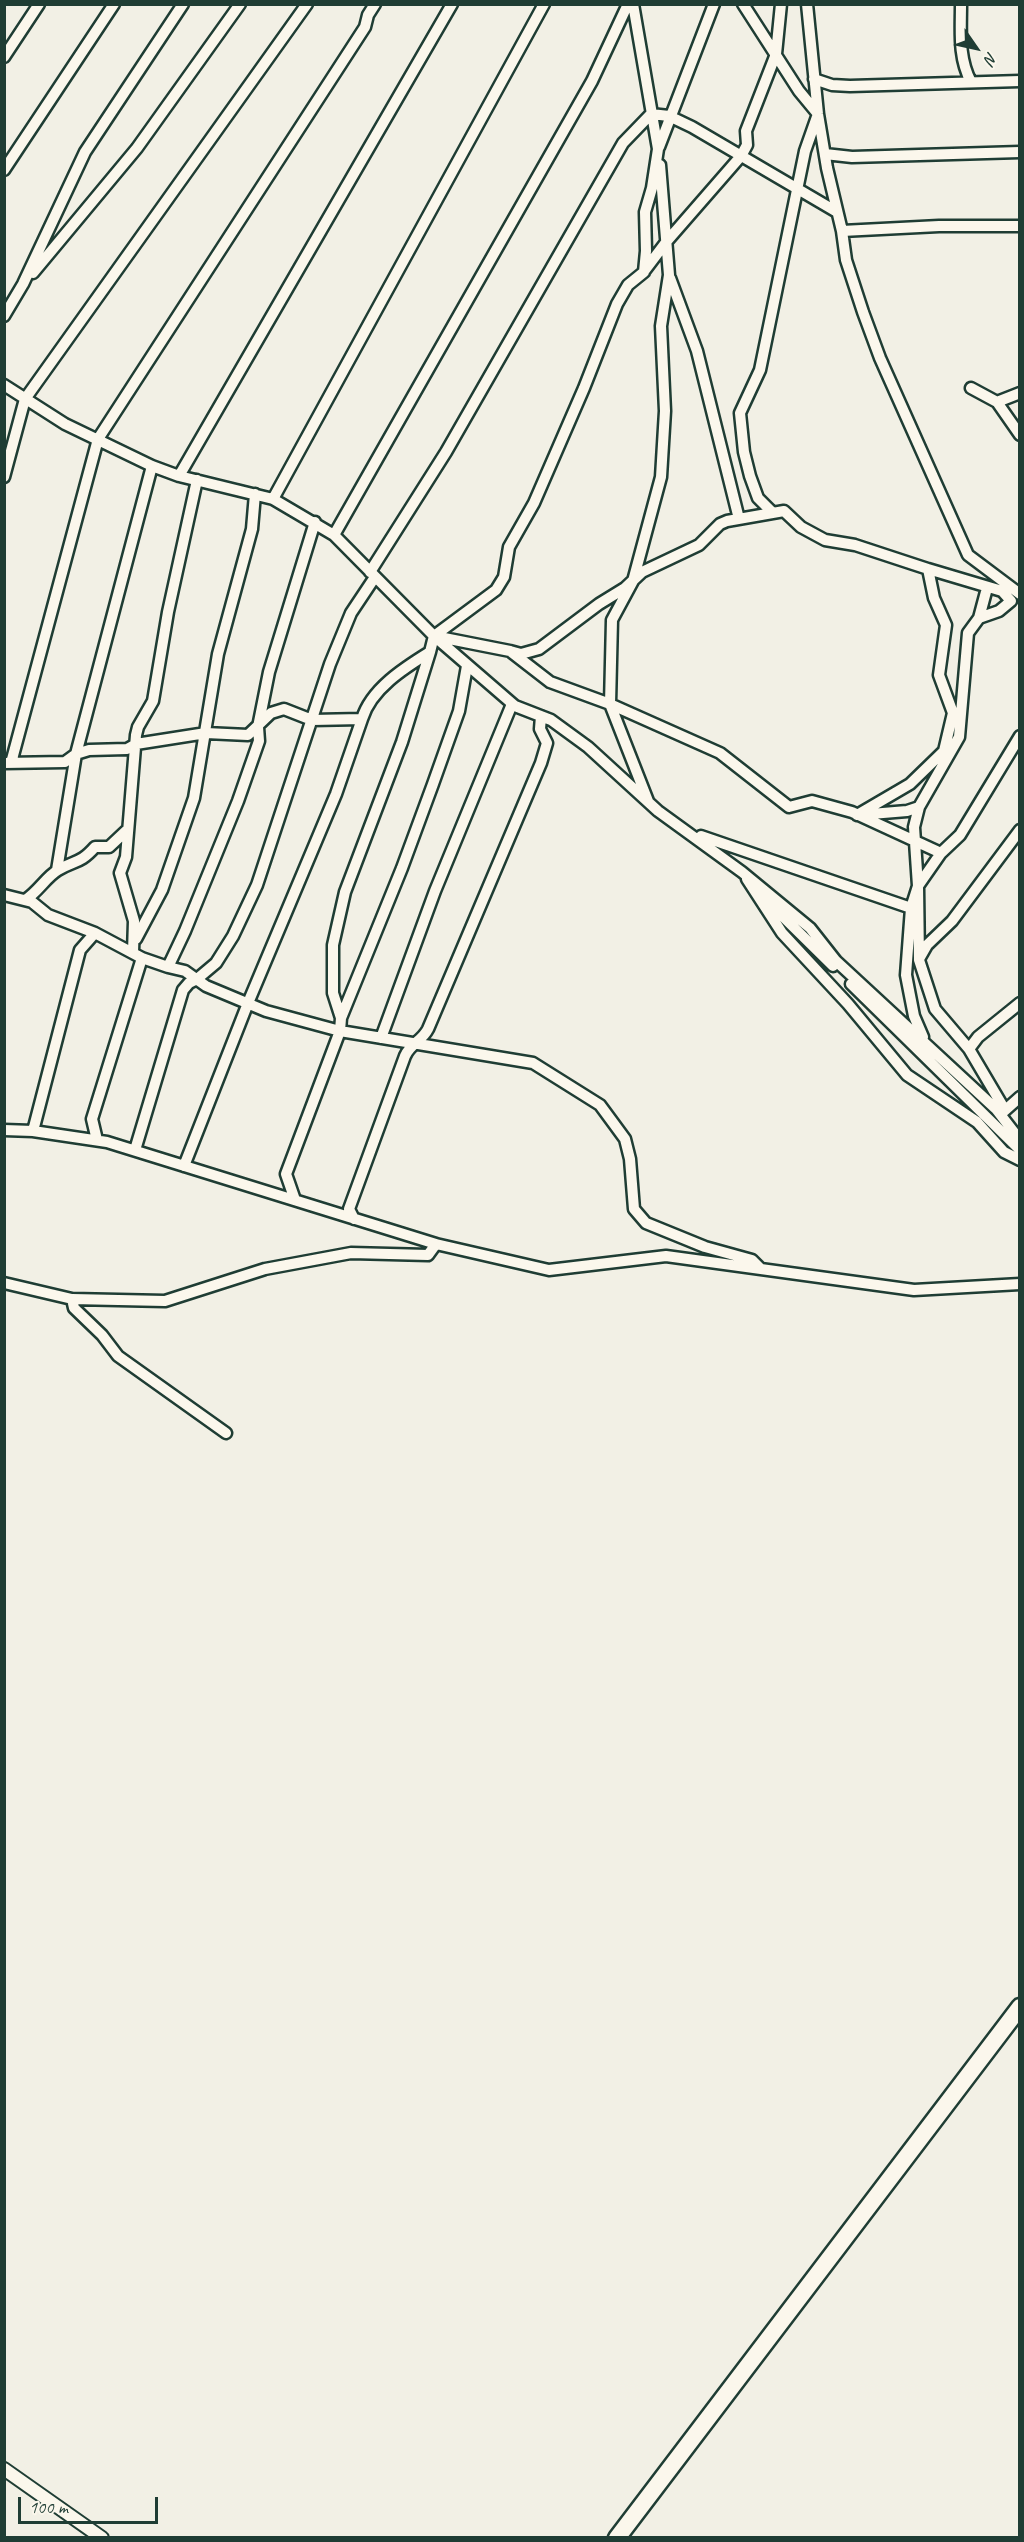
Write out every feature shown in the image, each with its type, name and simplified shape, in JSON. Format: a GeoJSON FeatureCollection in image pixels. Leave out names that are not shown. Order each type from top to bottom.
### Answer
{"type":"FeatureCollection","features":[{"type":"Feature","properties":{"kind":"highway"},"geometry":{"type":"LineString","coordinates":[[617,2538],[1020,2007]]}},
{"type":"Feature","properties":{"kind":"street"},"geometry":{"type":"LineString","coordinates":[[4,57],[39,4]]}},
{"type":"Feature","properties":{"kind":"street"},"geometry":{"type":"LineString","coordinates":[[4,170],[114,4]]}},
{"type":"Feature","properties":{"kind":"street"},"geometry":{"type":"LineString","coordinates":[[4,316],[23,284],[85,152],[183,4]]}},
{"type":"Feature","properties":{"kind":"street"},"geometry":{"type":"LineString","coordinates":[[23,284],[137,148],[240,4]]}},
{"type":"Feature","properties":{"kind":"street"},"geometry":{"type":"LineString","coordinates":[[4,477],[26,399],[307,4]]}},
{"type":"Feature","properties":{"kind":"street"},"geometry":{"type":"LineString","coordinates":[[362,719],[312,720],[284,709],[271,713],[248,735],[206,733],[136,744],[127,748],[89,750],[76,754],[65,762],[8,763],[98,439],[365,27],[368,15],[375,4]]}},
{"type":"Feature","properties":{"kind":"street"},"geometry":{"type":"LineString","coordinates":[[179,476],[452,4]]}},
{"type":"Feature","properties":{"kind":"street"},"geometry":{"type":"LineString","coordinates":[[273,499],[544,4]]}},
{"type":"Feature","properties":{"kind":"street"},"geometry":{"type":"LineString","coordinates":[[334,536],[592,81],[628,4]]}},
{"type":"Feature","properties":{"kind":"street"},"geometry":{"type":"LineString","coordinates":[[633,4],[658,149],[667,241],[669,275],[661,326],[665,411],[661,477],[633,580],[612,620],[610,704],[648,802]]}},
{"type":"Feature","properties":{"kind":"street"},"geometry":{"type":"LineString","coordinates":[[644,272],[645,212],[652,188],[658,149],[714,4]]}},
{"type":"Feature","properties":{"kind":"street"},"geometry":{"type":"LineString","coordinates":[[743,4],[799,91],[818,114]]}},
{"type":"Feature","properties":{"kind":"street"},"geometry":{"type":"LineString","coordinates":[[341,1018],[333,993],[333,945],[345,892],[402,742],[434,636],[496,590],[504,577],[509,547],[534,503],[584,388],[617,304],[628,285],[644,272],[667,241],[741,156],[747,145],[746,131],[776,54],[781,4]]}},
{"type":"Feature","properties":{"kind":"street"},"geometry":{"type":"LineString","coordinates":[[807,4],[818,114],[846,260],[880,358],[968,555],[1020,594]]}},
{"type":"Feature","properties":{"kind":"street"},"geometry":{"type":"LineString","coordinates":[[961,4],[960,45],[963,68],[971,82]]}},
{"type":"Feature","properties":{"kind":"street"},"geometry":{"type":"LineString","coordinates":[[814,79],[832,85],[850,86],[1020,81]]}},
{"type":"Feature","properties":{"kind":"street"},"geometry":{"type":"LineString","coordinates":[[651,114],[669,116],[837,212]]}},
{"type":"Feature","properties":{"kind":"street"},"geometry":{"type":"LineString","coordinates":[[135,1150],[183,990],[216,963],[257,885],[330,664],[351,613],[623,143],[651,114]]}},
{"type":"Feature","properties":{"kind":"street"},"geometry":{"type":"LineString","coordinates":[[773,513],[758,498],[750,476],[744,452],[740,413],[760,370],[796,188],[805,151],[818,114]]}},
{"type":"Feature","properties":{"kind":"street"},"geometry":{"type":"LineString","coordinates":[[825,154],[852,158],[1020,152]]}},
{"type":"Feature","properties":{"kind":"street"},"geometry":{"type":"LineString","coordinates":[[842,231],[939,226],[1020,226]]}},
{"type":"Feature","properties":{"kind":"street"},"geometry":{"type":"LineString","coordinates":[[669,275],[697,351],[739,519]]}},
{"type":"Feature","properties":{"kind":"street"},"geometry":{"type":"LineString","coordinates":[[4,385],[64,424],[152,466],[179,476],[273,499],[315,522],[334,536],[434,636],[512,704],[551,720],[588,747],[648,802],[742,872],[810,928],[836,961],[1003,1112]]}},
{"type":"Feature","properties":{"kind":"street"},"geometry":{"type":"LineString","coordinates":[[970,388],[997,402],[1020,435]]}},
{"type":"Feature","properties":{"kind":"street"},"geometry":{"type":"LineString","coordinates":[[997,402],[1020,393]]}},
{"type":"Feature","properties":{"kind":"street"},"geometry":{"type":"LineString","coordinates":[[57,870],[76,754],[152,466]]}},
{"type":"Feature","properties":{"kind":"street"},"geometry":{"type":"LineString","coordinates":[[137,950],[134,921],[120,873],[126,857],[126,831],[138,726],[153,701],[168,612],[197,480]]}},
{"type":"Feature","properties":{"kind":"street"},"geometry":{"type":"LineString","coordinates":[[97,1140],[92,1119],[137,950],[162,890],[194,798],[218,654],[252,528],[255,494]]}},
{"type":"Feature","properties":{"kind":"street"},"geometry":{"type":"LineString","coordinates":[[434,636],[520,654],[539,649],[656,564],[699,545],[720,524],[784,511],[801,527],[825,540],[855,545],[971,580],[987,588],[1002,591],[1011,601],[999,611],[979,618]]}},
{"type":"Feature","properties":{"kind":"street"},"geometry":{"type":"LineString","coordinates":[[168,967],[238,801],[259,741],[258,727],[269,672],[315,522]]}},
{"type":"Feature","properties":{"kind":"street"},"geometry":{"type":"LineString","coordinates":[[857,815],[910,784],[944,752],[953,713],[939,675],[946,625],[934,598],[928,568]]}},
{"type":"Feature","properties":{"kind":"street"},"geometry":{"type":"LineString","coordinates":[[987,588],[979,618],[968,633],[959,737],[919,807],[914,827],[917,842],[919,960],[935,1009],[969,1049],[1020,1140]]}},
{"type":"Feature","properties":{"kind":"street"},"geometry":{"type":"LineString","coordinates":[[510,651],[550,682],[610,704],[720,753],[789,807],[812,801],[857,815],[941,853]]}},
{"type":"Feature","properties":{"kind":"street"},"geometry":{"type":"LineString","coordinates":[[184,1166],[248,1003],[336,794],[365,710],[391,678],[430,652]]}},
{"type":"Feature","properties":{"kind":"street"},"geometry":{"type":"LineString","coordinates":[[295,1200],[286,1174],[340,1031],[341,1018],[402,868],[437,773],[459,711],[467,666]]}},
{"type":"Feature","properties":{"kind":"street"},"geometry":{"type":"LineString","coordinates":[[381,1038],[430,902],[512,704]]}},
{"type":"Feature","properties":{"kind":"street"},"geometry":{"type":"LineString","coordinates":[[354,1219],[349,1209],[355,1190],[408,1048],[423,1038],[428,1029],[542,763],[547,743],[540,729],[541,716]]}},
{"type":"Feature","properties":{"kind":"street"},"geometry":{"type":"LineString","coordinates":[[924,1042],[914,1016],[906,975],[911,908],[918,886],[941,853],[960,836],[1020,736]]}},
{"type":"Feature","properties":{"kind":"street"},"geometry":{"type":"LineString","coordinates":[[857,815],[907,811],[919,807]]}},
{"type":"Feature","properties":{"kind":"street"},"geometry":{"type":"LineString","coordinates":[[919,960],[927,945],[952,921],[1020,830]]}},
{"type":"Feature","properties":{"kind":"street"},"geometry":{"type":"LineString","coordinates":[[25,900],[39,890],[57,870],[83,860],[95,847],[109,847],[126,831]]}},
{"type":"Feature","properties":{"kind":"street"},"geometry":{"type":"LineString","coordinates":[[688,832],[911,908]]}},
{"type":"Feature","properties":{"kind":"street"},"geometry":{"type":"LineString","coordinates":[[742,872],[782,933],[848,1004],[907,1076],[977,1122],[1004,1152],[1020,1160]]}},
{"type":"Feature","properties":{"kind":"street"},"geometry":{"type":"LineString","coordinates":[[751,886],[1020,1150]]}},
{"type":"Feature","properties":{"kind":"street"},"geometry":{"type":"LineString","coordinates":[[4,895],[25,900],[41,908],[48,915],[137,950],[168,967],[185,971],[206,986],[266,1011],[340,1031],[533,1063],[600,1105],[625,1139],[630,1159],[634,1209],[646,1223],[705,1246],[752,1260],[762,1269]]}},
{"type":"Feature","properties":{"kind":"street"},"geometry":{"type":"LineString","coordinates":[[33,1131],[80,950],[95,933]]}},
{"type":"Feature","properties":{"kind":"street"},"geometry":{"type":"LineString","coordinates":[[969,1049],[978,1037],[1020,1003]]}},
{"type":"Feature","properties":{"kind":"street"},"geometry":{"type":"LineString","coordinates":[[1003,1112],[1020,1097]]}},
{"type":"Feature","properties":{"kind":"street"},"geometry":{"type":"LineString","coordinates":[[4,1130],[33,1131],[97,1140],[436,1244],[549,1270],[666,1256],[914,1290],[1020,1284]]}},
{"type":"Feature","properties":{"kind":"street"},"geometry":{"type":"LineString","coordinates":[[4,1283],[72,1299],[165,1301],[265,1269],[351,1253],[428,1255],[436,1244]]}},
{"type":"Feature","properties":{"kind":"street"},"geometry":{"type":"LineString","coordinates":[[72,1299],[74,1308],[102,1335],[118,1356],[226,1433]]}},
{"type":"Feature","properties":{"kind":"street"},"geometry":{"type":"LineString","coordinates":[[4,2469],[102,2538]]}}]}
